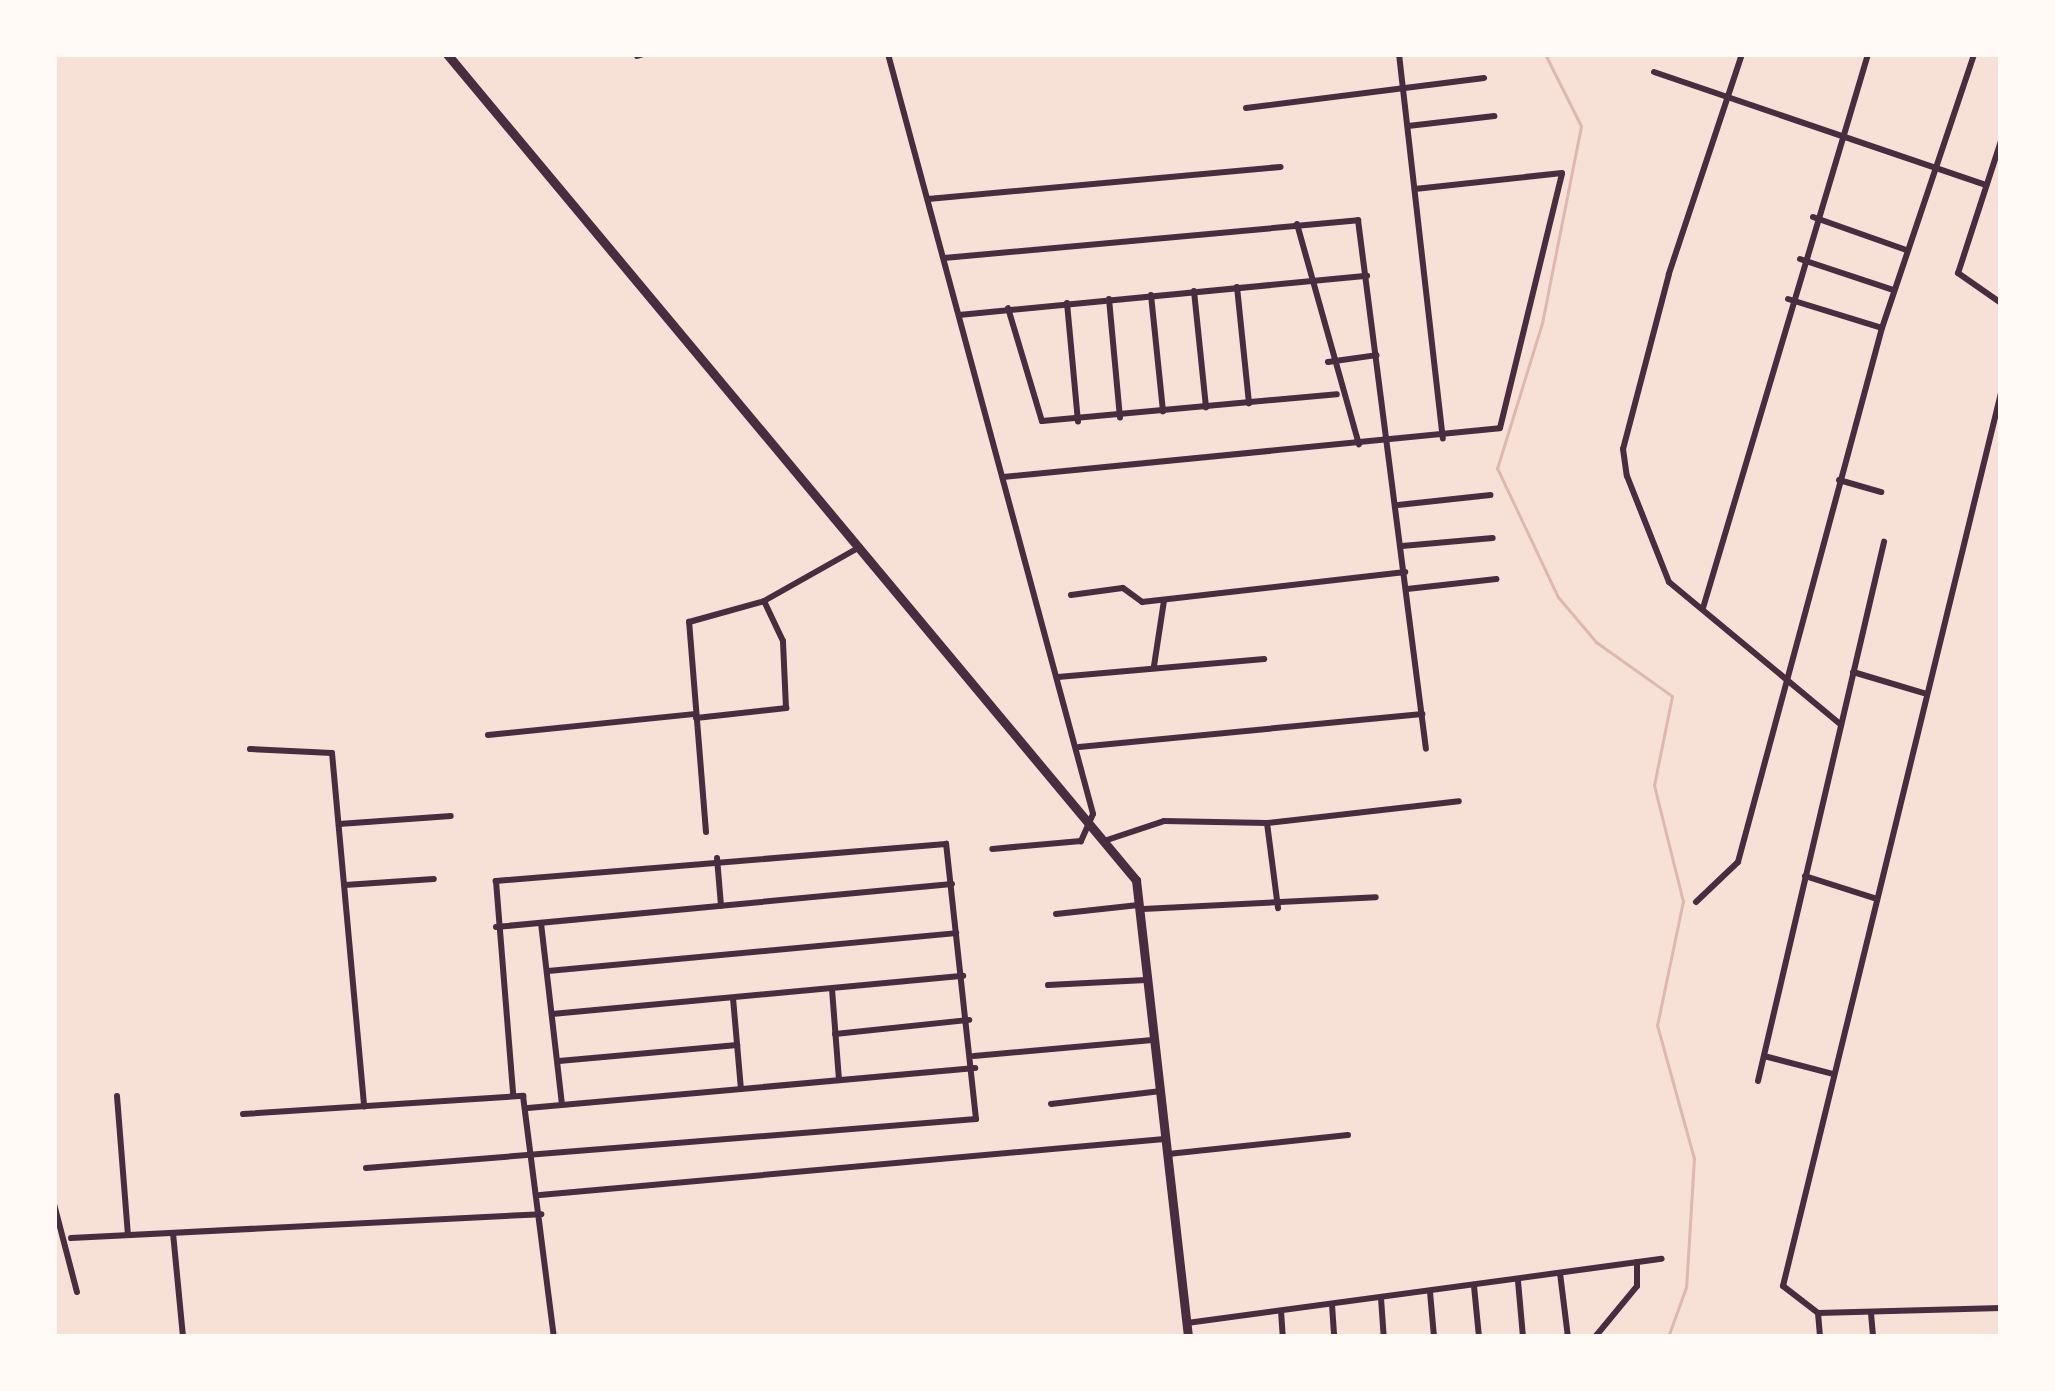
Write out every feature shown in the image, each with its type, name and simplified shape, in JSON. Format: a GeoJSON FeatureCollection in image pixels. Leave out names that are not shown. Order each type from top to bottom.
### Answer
{"type":"FeatureCollection","features":[{"type":"Feature","properties":{"kind":"main road"},"geometry":{"type":"LineString","coordinates":[[447,54],[1104,842],[1143,907],[1188,1337]]}},
{"type":"Feature","properties":{"kind":"street"},"geometry":{"type":"LineString","coordinates":[[888,54],[1078,747],[1092,828],[1076,842],[992,849]]}},
{"type":"Feature","properties":{"kind":"street"},"geometry":{"type":"LineString","coordinates":[[1399,54],[1443,438]]}},
{"type":"Feature","properties":{"kind":"street"},"geometry":{"type":"LineString","coordinates":[[1742,54],[1623,448],[1653,560],[1702,610],[1840,724]]}},
{"type":"Feature","properties":{"kind":"street"},"geometry":{"type":"LineString","coordinates":[[1702,610],[1788,299],[1868,54]]}},
{"type":"Feature","properties":{"kind":"street"},"geometry":{"type":"LineString","coordinates":[[1696,902],[1735,869],[1893,290],[1973,54]]}},
{"type":"Feature","properties":{"kind":"street"},"geometry":{"type":"LineString","coordinates":[[1654,72],[1986,185]]}},
{"type":"Feature","properties":{"kind":"street"},"geometry":{"type":"LineString","coordinates":[[1246,108],[1484,77]]}},
{"type":"Feature","properties":{"kind":"street"},"geometry":{"type":"LineString","coordinates":[[1406,126],[1494,116]]}},
{"type":"Feature","properties":{"kind":"street"},"geometry":{"type":"LineString","coordinates":[[2001,141],[1958,274],[2001,303]]}},
{"type":"Feature","properties":{"kind":"street"},"geometry":{"type":"LineString","coordinates":[[928,199],[1281,167]]}},
{"type":"Feature","properties":{"kind":"street"},"geometry":{"type":"LineString","coordinates":[[1003,478],[1493,433],[1504,418],[1563,179],[1550,169],[1414,189]]}},
{"type":"Feature","properties":{"kind":"street"},"geometry":{"type":"LineString","coordinates":[[1814,218],[1906,250]]}},
{"type":"Feature","properties":{"kind":"street"},"geometry":{"type":"LineString","coordinates":[[944,257],[1358,220],[1426,749]]}},
{"type":"Feature","properties":{"kind":"street"},"geometry":{"type":"LineString","coordinates":[[1297,224],[1337,394],[1359,444]]}},
{"type":"Feature","properties":{"kind":"street"},"geometry":{"type":"LineString","coordinates":[[1800,259],[1893,290]]}},
{"type":"Feature","properties":{"kind":"street"},"geometry":{"type":"LineString","coordinates":[[959,315],[1367,276]]}},
{"type":"Feature","properties":{"kind":"street"},"geometry":{"type":"LineString","coordinates":[[1237,287],[1250,403]]}},
{"type":"Feature","properties":{"kind":"street"},"geometry":{"type":"LineString","coordinates":[[1194,291],[1206,408]]}},
{"type":"Feature","properties":{"kind":"street"},"geometry":{"type":"LineString","coordinates":[[1151,295],[1163,412]]}},
{"type":"Feature","properties":{"kind":"street"},"geometry":{"type":"LineString","coordinates":[[1109,299],[1120,416]]}},
{"type":"Feature","properties":{"kind":"street"},"geometry":{"type":"LineString","coordinates":[[1788,299],[1882,328]]}},
{"type":"Feature","properties":{"kind":"street"},"geometry":{"type":"LineString","coordinates":[[1067,303],[1078,421]]}},
{"type":"Feature","properties":{"kind":"street"},"geometry":{"type":"LineString","coordinates":[[1008,308],[1038,418],[1078,421],[1337,394]]}},
{"type":"Feature","properties":{"kind":"street"},"geometry":{"type":"LineString","coordinates":[[1328,362],[1377,356]]}},
{"type":"Feature","properties":{"kind":"street"},"geometry":{"type":"LineString","coordinates":[[2001,393],[1924,693],[1783,1286],[1818,1313],[2001,1308]]}},
{"type":"Feature","properties":{"kind":"street"},"geometry":{"type":"LineString","coordinates":[[1839,480],[1881,493]]}},
{"type":"Feature","properties":{"kind":"street"},"geometry":{"type":"LineString","coordinates":[[1398,505],[1490,496]]}},
{"type":"Feature","properties":{"kind":"street"},"geometry":{"type":"LineString","coordinates":[[1402,546],[1492,538]]}},
{"type":"Feature","properties":{"kind":"street"},"geometry":{"type":"LineString","coordinates":[[1758,1082],[1884,542]]}},
{"type":"Feature","properties":{"kind":"street"},"geometry":{"type":"LineString","coordinates":[[706,832],[689,622],[764,602],[860,547]]}},
{"type":"Feature","properties":{"kind":"street"},"geometry":{"type":"LineString","coordinates":[[1071,596],[1123,588],[1164,601],[1405,572]]}},
{"type":"Feature","properties":{"kind":"street"},"geometry":{"type":"LineString","coordinates":[[1407,589],[1496,579]]}},
{"type":"Feature","properties":{"kind":"street"},"geometry":{"type":"LineString","coordinates":[[1153,668],[1164,601]]}},
{"type":"Feature","properties":{"kind":"street"},"geometry":{"type":"LineString","coordinates":[[488,735],[786,708],[784,641],[764,602]]}},
{"type":"Feature","properties":{"kind":"street"},"geometry":{"type":"LineString","coordinates":[[1058,677],[1264,659]]}},
{"type":"Feature","properties":{"kind":"street"},"geometry":{"type":"LineString","coordinates":[[1852,671],[1924,693]]}},
{"type":"Feature","properties":{"kind":"street"},"geometry":{"type":"LineString","coordinates":[[1078,747],[1422,714]]}},
{"type":"Feature","properties":{"kind":"street"},"geometry":{"type":"LineString","coordinates":[[250,749],[329,748],[364,1107]]}},
{"type":"Feature","properties":{"kind":"street"},"geometry":{"type":"LineString","coordinates":[[1104,842],[1164,821],[1267,823],[1459,801]]}},
{"type":"Feature","properties":{"kind":"street"},"geometry":{"type":"LineString","coordinates":[[339,824],[451,816]]}},
{"type":"Feature","properties":{"kind":"street"},"geometry":{"type":"LineString","coordinates":[[1267,823],[1278,908]]}},
{"type":"Feature","properties":{"kind":"street"},"geometry":{"type":"LineString","coordinates":[[366,1168],[535,1161],[972,1120],[969,1020],[952,884],[940,840],[496,881],[496,927],[513,1094],[528,1108],[535,1161],[540,1195],[554,1337]]}},
{"type":"Feature","properties":{"kind":"street"},"geometry":{"type":"LineString","coordinates":[[717,858],[721,906]]}},
{"type":"Feature","properties":{"kind":"street"},"geometry":{"type":"LineString","coordinates":[[1804,876],[1874,898]]}},
{"type":"Feature","properties":{"kind":"street"},"geometry":{"type":"LineString","coordinates":[[345,885],[434,879]]}},
{"type":"Feature","properties":{"kind":"street"},"geometry":{"type":"LineString","coordinates":[[496,927],[952,884]]}},
{"type":"Feature","properties":{"kind":"street"},"geometry":{"type":"LineString","coordinates":[[1056,914],[1143,907],[1278,908],[1376,897]]}},
{"type":"Feature","properties":{"kind":"street"},"geometry":{"type":"LineString","coordinates":[[541,923],[562,1105]]}},
{"type":"Feature","properties":{"kind":"street"},"geometry":{"type":"LineString","coordinates":[[548,971],[958,933]]}},
{"type":"Feature","properties":{"kind":"street"},"geometry":{"type":"LineString","coordinates":[[552,1013],[963,976]]}},
{"type":"Feature","properties":{"kind":"street"},"geometry":{"type":"LineString","coordinates":[[1048,986],[1150,980]]}},
{"type":"Feature","properties":{"kind":"street"},"geometry":{"type":"LineString","coordinates":[[832,989],[839,1080]]}},
{"type":"Feature","properties":{"kind":"street"},"geometry":{"type":"LineString","coordinates":[[733,998],[741,1089]]}},
{"type":"Feature","properties":{"kind":"street"},"geometry":{"type":"LineString","coordinates":[[836,1034],[969,1020]]}},
{"type":"Feature","properties":{"kind":"street"},"geometry":{"type":"LineString","coordinates":[[973,1056],[1155,1040]]}},
{"type":"Feature","properties":{"kind":"street"},"geometry":{"type":"LineString","coordinates":[[559,1061],[737,1045]]}},
{"type":"Feature","properties":{"kind":"street"},"geometry":{"type":"LineString","coordinates":[[1764,1056],[1833,1074]]}},
{"type":"Feature","properties":{"kind":"street"},"geometry":{"type":"LineString","coordinates":[[528,1108],[974,1068]]}},
{"type":"Feature","properties":{"kind":"street"},"geometry":{"type":"LineString","coordinates":[[1051,1104],[1161,1091]]}},
{"type":"Feature","properties":{"kind":"street"},"geometry":{"type":"LineString","coordinates":[[243,1114],[513,1094]]}},
{"type":"Feature","properties":{"kind":"street"},"geometry":{"type":"LineString","coordinates":[[117,1096],[128,1235]]}},
{"type":"Feature","properties":{"kind":"street"},"geometry":{"type":"LineString","coordinates":[[1168,1154],[1348,1135]]}},
{"type":"Feature","properties":{"kind":"street"},"geometry":{"type":"LineString","coordinates":[[540,1195],[1166,1139]]}},
{"type":"Feature","properties":{"kind":"street"},"geometry":{"type":"LineString","coordinates":[[54,1204],[71,1238],[77,1292]]}},
{"type":"Feature","properties":{"kind":"street"},"geometry":{"type":"LineString","coordinates":[[71,1238],[542,1214]]}},
{"type":"Feature","properties":{"kind":"street"},"geometry":{"type":"LineString","coordinates":[[173,1233],[183,1337]]}},
{"type":"Feature","properties":{"kind":"street"},"geometry":{"type":"LineString","coordinates":[[1187,1323],[1663,1259]]}},
{"type":"Feature","properties":{"kind":"street"},"geometry":{"type":"LineString","coordinates":[[1595,1337],[1637,1286],[1637,1262]]}},
{"type":"Feature","properties":{"kind":"street"},"geometry":{"type":"LineString","coordinates":[[1560,1273],[1568,1337]]}},
{"type":"Feature","properties":{"kind":"street"},"geometry":{"type":"LineString","coordinates":[[1518,1281],[1523,1337]]}},
{"type":"Feature","properties":{"kind":"street"},"geometry":{"type":"LineString","coordinates":[[1474,1286],[1479,1337]]}},
{"type":"Feature","properties":{"kind":"street"},"geometry":{"type":"LineString","coordinates":[[1430,1292],[1434,1337]]}},
{"type":"Feature","properties":{"kind":"street"},"geometry":{"type":"LineString","coordinates":[[1381,1298],[1384,1337]]}},
{"type":"Feature","properties":{"kind":"street"},"geometry":{"type":"LineString","coordinates":[[1331,1305],[1334,1337]]}},
{"type":"Feature","properties":{"kind":"street"},"geometry":{"type":"LineString","coordinates":[[1281,1311],[1283,1337]]}},
{"type":"Feature","properties":{"kind":"street"},"geometry":{"type":"LineString","coordinates":[[1818,1313],[1820,1337]]}},
{"type":"Feature","properties":{"kind":"street"},"geometry":{"type":"LineString","coordinates":[[1871,1313],[1873,1337]]}},
{"type":"Feature","properties":{"kind":"waterway"},"geometry":{"type":"LineString","coordinates":[[1545,54],[1581,126],[1542,323],[1497,468],[1558,597],[1596,642],[1672,696],[1654,785],[1683,901],[1657,1025],[1694,1158],[1686,1287],[1668,1337]]}}]}
